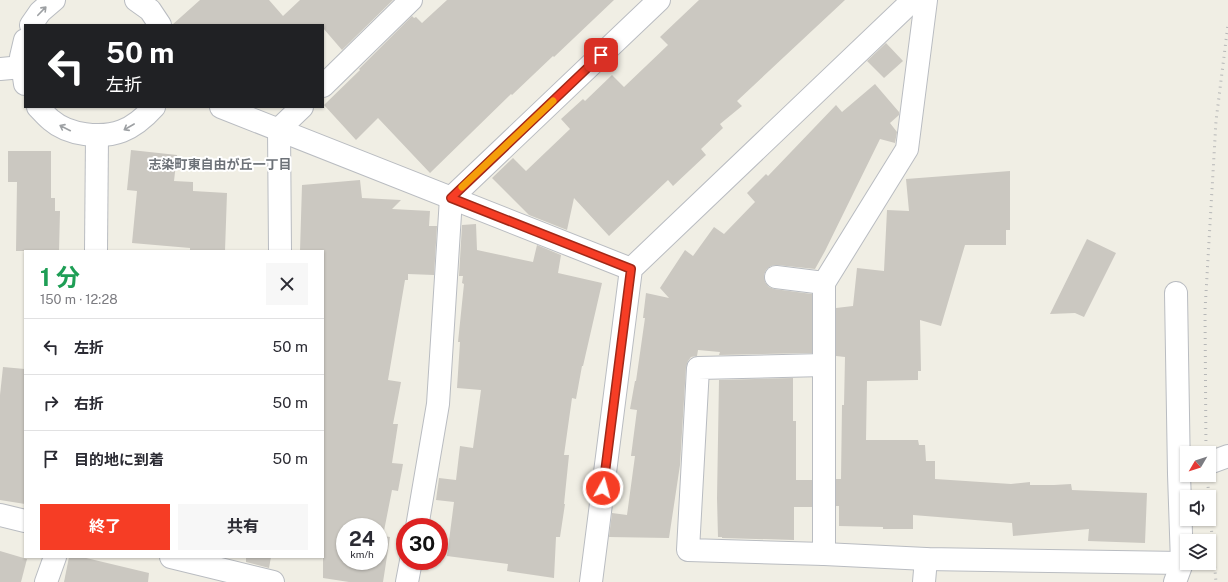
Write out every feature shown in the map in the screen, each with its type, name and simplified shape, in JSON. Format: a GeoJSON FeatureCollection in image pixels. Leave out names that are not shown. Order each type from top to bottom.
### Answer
{"type":"FeatureCollection","features":[{"type":"Feature","properties":{"kind":"street"},"geometry":{"type":"LineString","coordinates":[[33,24],[40,12],[54,0]]}},
{"type":"Feature","properties":{"kind":"street"},"geometry":{"type":"LineString","coordinates":[[324,85],[411,0]]}},
{"type":"Feature","properties":{"kind":"street"},"geometry":{"type":"LineString","coordinates":[[419,518],[438,404],[451,198],[659,0]]}},
{"type":"Feature","properties":{"kind":"street"},"geometry":{"type":"LineString","coordinates":[[591,582],[631,269],[913,0]]}},
{"type":"Feature","properties":{"kind":"street"},"geometry":{"type":"LineString","coordinates":[[824,554],[824,284],[907,149],[926,0]]}},
{"type":"Feature","properties":{"kind":"street"},"geometry":{"type":"LineString","coordinates":[[0,69],[24,75],[21,57],[24,44]]}},
{"type":"Feature","properties":{"kind":"street"},"geometry":{"type":"LineString","coordinates":[[39,108],[52,121],[74,132],[98,136],[122,131],[142,119],[153,108]]}},
{"type":"Feature","properties":{"kind":"street"},"geometry":{"type":"LineString","coordinates":[[224,108],[631,269]]}},
{"type":"Feature","properties":{"kind":"street"},"geometry":{"type":"LineString","coordinates":[[280,250],[279,129],[301,108]]}},
{"type":"Feature","properties":{"kind":"street"},"geometry":{"type":"LineString","coordinates":[[96,250],[98,136]]}},
{"type":"Feature","properties":{"kind":"street"},"geometry":{"type":"LineString","coordinates":[[776,277],[824,284]]}},
{"type":"Feature","properties":{"kind":"street"},"geometry":{"type":"LineString","coordinates":[[1176,293],[1182,446]]}},
{"type":"Feature","properties":{"kind":"street"},"geometry":{"type":"LineString","coordinates":[[824,365],[698,368],[688,550],[824,554],[1179,573],[1183,482]]}},
{"type":"Feature","properties":{"kind":"street"},"geometry":{"type":"LineString","coordinates":[[1216,460],[1228,456]]}},
{"type":"Feature","properties":{"kind":"street"},"geometry":{"type":"LineString","coordinates":[[0,515],[24,521]]}},
{"type":"Feature","properties":{"kind":"street"},"geometry":{"type":"LineString","coordinates":[[46,582],[55,558]]}},
{"type":"Feature","properties":{"kind":"street"},"geometry":{"type":"LineString","coordinates":[[176,558],[233,570],[273,582]]}},
{"type":"Feature","properties":{"kind":"street"},"geometry":{"type":"LineString","coordinates":[[924,582],[926,559]]}},
{"type":"Feature","properties":{"kind":"street"},"geometry":{"type":"LineString","coordinates":[[407,582],[409,570]]}},
{"type":"Feature","properties":{"kind":"building"},"geometry":{"type":"Polygon","coordinates":[[[200,0],[269,0],[283,16],[300,0],[393,0],[342,50],[324,29],[324,24],[173,24],[200,0]]]}},
{"type":"Feature","properties":{"kind":"building"},"geometry":{"type":"Polygon","coordinates":[[[447,0],[614,0],[554,57],[553,56],[512,95],[511,94],[430,173],[378,118],[356,140],[324,105],[412,16],[414,18],[416,17],[422,23],[447,0]]]}},
{"type":"Feature","properties":{"kind":"building"},"geometry":{"type":"Polygon","coordinates":[[[699,0],[845,0],[737,101],[742,106],[720,124],[723,128],[701,149],[706,155],[673,186],[668,180],[609,236],[574,198],[567,230],[529,215],[492,178],[513,158],[526,171],[570,129],[561,119],[583,99],[585,101],[612,75],[624,87],[668,45],[660,37],[699,0]]]}},
{"type":"Feature","properties":{"kind":"building"},"geometry":{"type":"Polygon","coordinates":[[[886,43],[903,61],[884,78],[867,61],[886,43]]]}},
{"type":"Feature","properties":{"kind":"building"},"geometry":{"type":"Polygon","coordinates":[[[875,84],[899,112],[899,115],[890,123],[897,132],[895,143],[880,139],[815,269],[777,265],[771,266],[766,270],[764,275],[765,282],[769,287],[774,289],[812,294],[812,353],[719,355],[720,352],[698,350],[697,356],[691,357],[686,367],[680,465],[669,538],[609,537],[612,513],[627,515],[635,456],[631,456],[637,410],[630,409],[636,381],[645,318],[643,318],[646,293],[669,298],[660,288],[685,250],[693,256],[714,227],[724,234],[755,202],[747,193],[766,174],[768,176],[836,105],[842,112],[875,84]]]}},
{"type":"Feature","properties":{"kind":"building"},"geometry":{"type":"Polygon","coordinates":[[[131,150],[177,155],[174,181],[193,182],[193,191],[227,193],[225,250],[190,250],[190,248],[132,243],[137,191],[127,190],[131,150]]]}},
{"type":"Feature","properties":{"kind":"building"},"geometry":{"type":"Polygon","coordinates":[[[8,151],[51,151],[51,198],[55,198],[55,211],[60,211],[59,250],[16,251],[17,182],[8,182],[8,151]]]}},
{"type":"Feature","properties":{"kind":"building"},"geometry":{"type":"Polygon","coordinates":[[[1010,171],[1010,230],[1006,230],[1006,245],[965,245],[941,326],[920,320],[921,371],[918,371],[918,380],[867,381],[866,440],[918,440],[919,445],[925,445],[926,461],[935,461],[935,479],[1011,484],[1030,482],[1030,485],[1071,484],[1072,490],[1147,493],[1145,543],[1088,541],[1089,529],[1013,536],[1012,523],[913,515],[913,529],[883,529],[883,527],[839,526],[839,506],[836,506],[836,479],[841,479],[842,405],[844,405],[845,357],[836,356],[836,308],[853,306],[857,268],[884,271],[887,210],[909,211],[906,179],[1010,171]]]}},
{"type":"Feature","properties":{"kind":"building"},"geometry":{"type":"Polygon","coordinates":[[[360,180],[362,198],[401,200],[392,209],[430,211],[429,226],[437,226],[434,275],[408,274],[408,280],[405,280],[388,380],[401,382],[393,424],[398,424],[392,463],[403,464],[398,491],[392,490],[387,518],[336,518],[336,570],[385,570],[383,582],[349,582],[323,578],[324,250],[300,250],[302,185],[360,180]]]}},
{"type":"Feature","properties":{"kind":"building"},"geometry":{"type":"Polygon","coordinates":[[[476,224],[477,250],[533,262],[537,245],[561,255],[558,273],[602,283],[582,366],[576,399],[572,398],[564,455],[569,455],[565,504],[560,537],[556,537],[554,578],[507,571],[508,564],[448,556],[454,502],[436,500],[439,478],[456,480],[460,446],[473,448],[481,390],[457,388],[460,342],[458,342],[464,284],[462,283],[463,276],[459,276],[462,225],[476,224]]]}},
{"type":"Feature","properties":{"kind":"building"},"geometry":{"type":"Polygon","coordinates":[[[1087,239],[1116,253],[1084,317],[1075,313],[1050,314],[1087,239]]]}},
{"type":"Feature","properties":{"kind":"building"},"geometry":{"type":"Polygon","coordinates":[[[3,367],[24,369],[24,504],[0,500],[0,395],[3,367]]]}},
{"type":"Feature","properties":{"kind":"building"},"geometry":{"type":"Polygon","coordinates":[[[793,378],[793,421],[796,421],[796,480],[812,480],[812,507],[794,507],[794,540],[718,537],[717,498],[719,380],[793,378]]]}},
{"type":"Feature","properties":{"kind":"building"},"geometry":{"type":"Polygon","coordinates":[[[388,537],[390,537],[388,550],[388,537]]]}},
{"type":"Feature","properties":{"kind":"building"},"geometry":{"type":"Polygon","coordinates":[[[0,551],[27,559],[21,582],[0,582],[0,551]]]}},
{"type":"Feature","properties":{"kind":"building"},"geometry":{"type":"Polygon","coordinates":[[[69,558],[86,558],[149,573],[148,582],[64,582],[69,558]]]}},
{"type":"Feature","properties":{"kind":"building"},"geometry":{"type":"Polygon","coordinates":[[[246,558],[271,558],[269,568],[246,562],[246,558]]]}},
{"type":"Feature","properties":{"kind":"railway"},"geometry":{"type":"LineString","coordinates":[[1206,446],[1205,310],[1216,121],[1228,24]]}},
{"type":"Feature","properties":{"kind":"railway"},"geometry":{"type":"LineString","coordinates":[[1208,482],[1208,490]]}},
{"type":"Feature","properties":{"kind":"railway"},"geometry":{"type":"LineString","coordinates":[[1211,526],[1216,582]]}},
{"type":"Feature","properties":{"kind":"slow traffic"},"geometry":{"type":"LineString","coordinates":[[462,187],[553,101]]}},
{"type":"Feature","properties":{"kind":"district","name":"志染町東自由が丘一丁目"},"geometry":{"type":"Point","coordinates":[220,164]}},
{"type":"Feature","properties":{"kind":"route"},"geometry":{"type":"LineString","coordinates":[[601,55],[451,198],[631,269],[603,488]]}}]}
